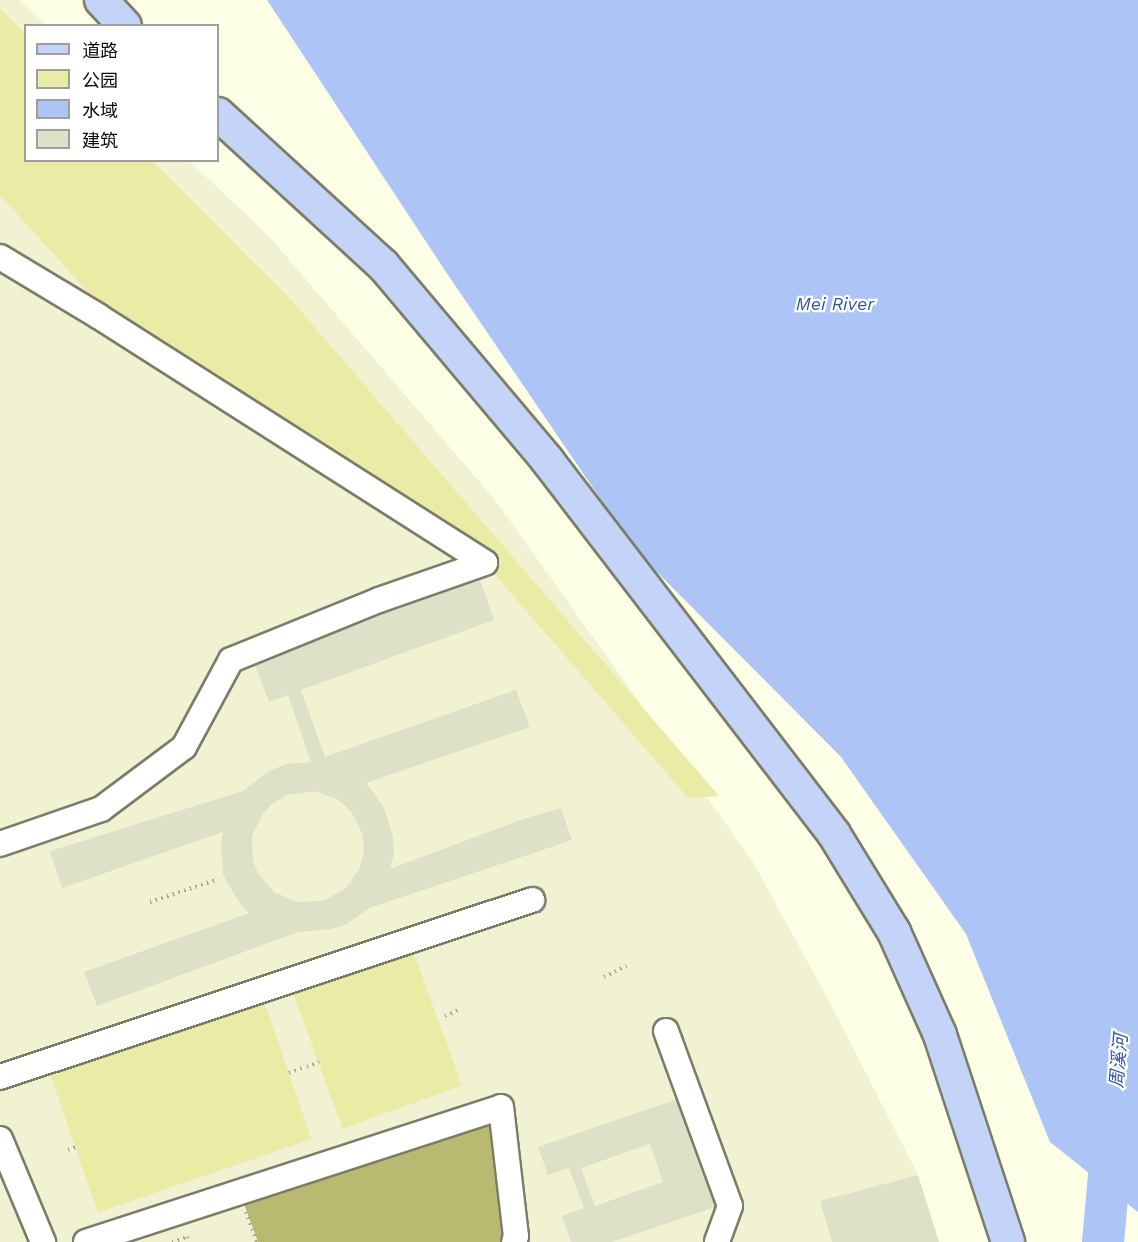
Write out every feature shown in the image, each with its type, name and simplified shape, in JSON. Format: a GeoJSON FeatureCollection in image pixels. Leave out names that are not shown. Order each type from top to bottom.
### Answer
{"type":"FeatureCollection","features":[{"type":"Feature","properties":{"kind":"main road"},"geometry":{"type":"LineString","coordinates":[[101,0],[123,24]]}},
{"type":"Feature","properties":{"kind":"main road"},"geometry":{"type":"LineString","coordinates":[[219,115],[383,264],[547,460],[834,834],[894,932],[940,1035],[1008,1242]]}},
{"type":"Feature","properties":{"kind":"lane"},"geometry":{"type":"LineString","coordinates":[[0,257],[98,315],[485,563],[379,600],[231,660],[184,747],[101,809],[0,844]]}},
{"type":"Feature","properties":{"kind":"lane"},"geometry":{"type":"LineString","coordinates":[[0,1077],[532,900]]}},
{"type":"Feature","properties":{"kind":"lane"},"geometry":{"type":"LineString","coordinates":[[666,1031],[730,1206],[717,1242]]}},
{"type":"Feature","properties":{"kind":"lane"},"geometry":{"type":"LineString","coordinates":[[86,1242],[501,1107],[514,1242]]}},
{"type":"Feature","properties":{"kind":"lane"},"geometry":{"type":"LineString","coordinates":[[0,1139],[43,1242]]}},
{"type":"Feature","properties":{"kind":"path"},"geometry":{"type":"LineString","coordinates":[[150,902],[216,880]]}},
{"type":"Feature","properties":{"kind":"path"},"geometry":{"type":"LineString","coordinates":[[604,977],[627,966]]}},
{"type":"Feature","properties":{"kind":"path"},"geometry":{"type":"LineString","coordinates":[[445,1016],[458,1010]]}},
{"type":"Feature","properties":{"kind":"path"},"geometry":{"type":"LineString","coordinates":[[289,1073],[319,1062]]}},
{"type":"Feature","properties":{"kind":"path"},"geometry":{"type":"LineString","coordinates":[[68,1150],[75,1147]]}},
{"type":"Feature","properties":{"kind":"path"},"geometry":{"type":"LineString","coordinates":[[240,1193],[257,1242]]}},
{"type":"Feature","properties":{"kind":"path"},"geometry":{"type":"LineString","coordinates":[[172,1242],[187,1237],[189,1242]]}},
{"type":"Feature","properties":{"kind":"shaded area"},"geometry":{"type":"Polygon","coordinates":[[[0,0],[19,0],[45,24],[24,24],[24,162],[190,162],[267,234],[496,501],[753,862],[829,1001],[918,1175],[832,1242],[0,1242],[0,0]]]}},
{"type":"Feature","properties":{"kind":"green space"},"geometry":{"type":"Polygon","coordinates":[[[0,9],[24,33],[24,162],[153,162],[291,300],[719,796],[688,798],[485,563],[130,338],[0,195],[0,9]]]}},
{"type":"Feature","properties":{"kind":"green space"},"geometry":{"type":"Polygon","coordinates":[[[413,951],[462,1085],[343,1129],[294,994],[413,951]]]}},
{"type":"Feature","properties":{"kind":"green space"},"geometry":{"type":"Polygon","coordinates":[[[264,1001],[312,1139],[98,1213],[50,1075],[264,1001]]]}},
{"type":"Feature","properties":{"kind":"green space"},"geometry":{"type":"Polygon","coordinates":[[[501,1107],[514,1242],[258,1242],[240,1193],[501,1107]]]}},
{"type":"Feature","properties":{"kind":"water","name":"Mei River"},"geometry":{"type":"Polygon","coordinates":[[[267,0],[1138,0],[1138,1212],[1050,1142],[966,934],[841,757],[636,551],[444,269],[267,0]]]}},
{"type":"Feature","properties":{"kind":"building"},"geometry":{"type":"Polygon","coordinates":[[[480,580],[494,620],[301,690],[325,757],[516,690],[530,727],[366,783],[383,806],[393,836],[394,854],[390,869],[523,819],[561,808],[572,840],[369,908],[347,924],[331,929],[298,932],[97,1006],[84,972],[249,913],[239,902],[223,875],[221,844],[223,832],[62,888],[50,851],[243,791],[269,771],[286,764],[311,762],[288,695],[269,702],[253,659],[480,580]],[[313,791],[287,795],[263,813],[252,836],[253,861],[258,873],[274,892],[298,902],[323,901],[346,888],[360,868],[364,851],[362,833],[351,811],[337,799],[313,791]]]}},
{"type":"Feature","properties":{"kind":"building"},"geometry":{"type":"Polygon","coordinates":[[[680,1098],[687,1118],[683,1119],[703,1176],[708,1175],[719,1206],[612,1242],[571,1242],[562,1216],[584,1208],[569,1168],[548,1175],[538,1147],[680,1098]],[[650,1144],[581,1168],[595,1206],[663,1182],[650,1144]]]}},
{"type":"Feature","properties":{"kind":"building"},"geometry":{"type":"Polygon","coordinates":[[[918,1175],[939,1242],[832,1242],[820,1201],[918,1175]]]}},
{"type":"Feature","properties":{"kind":"waterway","name":"周溪河"},"geometry":{"type":"LineString","coordinates":[[1103,1242],[1113,1133]]}}]}
